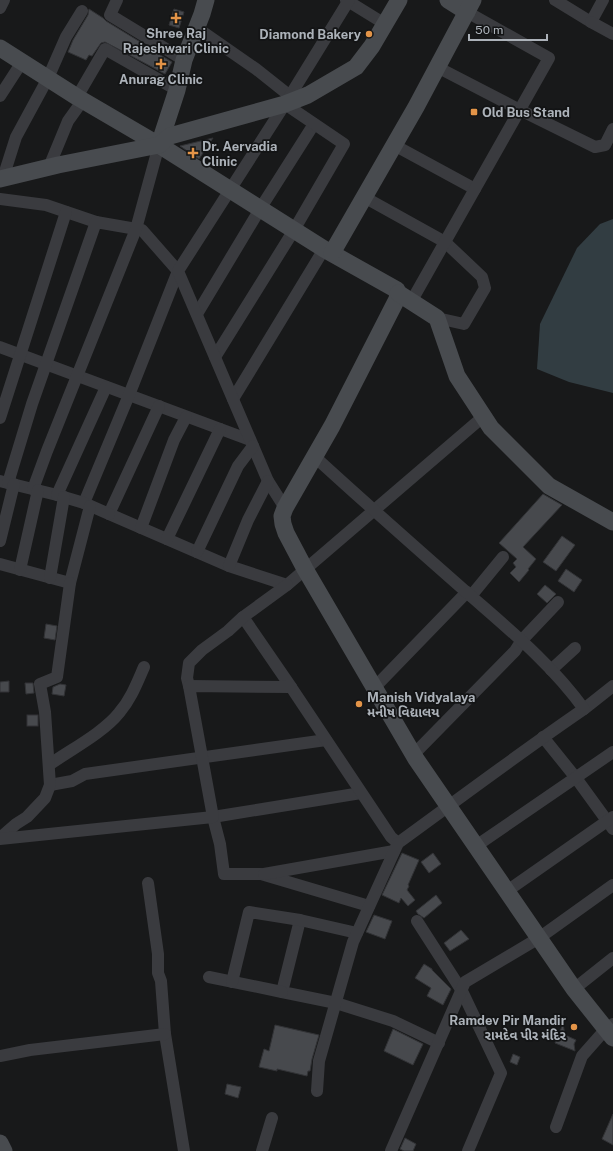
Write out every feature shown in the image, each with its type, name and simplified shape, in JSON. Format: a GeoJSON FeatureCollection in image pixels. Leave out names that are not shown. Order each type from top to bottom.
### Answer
{"type":"FeatureCollection","features":[{"type":"Feature","properties":{"kind":"main road"},"geometry":{"type":"LineString","coordinates":[[159,145],[177,90],[184,60],[206,0]]}},
{"type":"Feature","properties":{"kind":"main road"},"geometry":{"type":"LineString","coordinates":[[2,179],[49,167],[159,145],[170,136],[308,95],[356,67],[372,46],[399,0]]}},
{"type":"Feature","properties":{"kind":"main road"},"geometry":{"type":"LineString","coordinates":[[328,251],[364,197],[470,6],[448,0]]}},
{"type":"Feature","properties":{"kind":"main road"},"geometry":{"type":"LineString","coordinates":[[0,48],[328,251],[394,287],[405,297],[437,318],[457,376],[492,428],[549,486],[613,522]]}},
{"type":"Feature","properties":{"kind":"main road"},"geometry":{"type":"LineString","coordinates":[[405,297],[397,299],[332,426],[285,508],[282,516],[283,524],[286,533],[305,569],[413,755],[574,989],[610,1030]]}},
{"type":"Feature","properties":{"kind":"main road"},"geometry":{"type":"LineString","coordinates":[[0,1143],[4,1151]]}},
{"type":"Feature","properties":{"kind":"street"},"geometry":{"type":"LineString","coordinates":[[0,8],[4,0]]}},
{"type":"Feature","properties":{"kind":"street"},"geometry":{"type":"LineString","coordinates":[[118,0],[110,15],[184,60]]}},
{"type":"Feature","properties":{"kind":"street"},"geometry":{"type":"LineString","coordinates":[[0,839],[16,824],[27,817],[45,798],[50,785],[45,712],[40,684],[57,677],[70,583],[87,504],[178,271],[288,100],[347,0],[385,24]]}},
{"type":"Feature","properties":{"kind":"street"},"geometry":{"type":"LineString","coordinates":[[555,0],[613,34]]}},
{"type":"Feature","properties":{"kind":"street"},"geometry":{"type":"LineString","coordinates":[[591,22],[603,0]]}},
{"type":"Feature","properties":{"kind":"street"},"geometry":{"type":"LineString","coordinates":[[405,297],[445,242],[549,58],[470,6]]}},
{"type":"Feature","properties":{"kind":"street"},"geometry":{"type":"LineString","coordinates":[[2,179],[16,137],[48,78],[66,36],[82,11]]}},
{"type":"Feature","properties":{"kind":"street"},"geometry":{"type":"LineString","coordinates":[[197,28],[238,56],[314,124],[344,144],[294,230],[215,357]]}},
{"type":"Feature","properties":{"kind":"street"},"geometry":{"type":"LineString","coordinates":[[49,167],[68,121],[105,49],[177,90]]}},
{"type":"Feature","properties":{"kind":"street"},"geometry":{"type":"LineString","coordinates":[[0,96],[22,62]]}},
{"type":"Feature","properties":{"kind":"street"},"geometry":{"type":"LineString","coordinates":[[437,66],[520,110],[595,147],[605,145],[613,129]]}},
{"type":"Feature","properties":{"kind":"street"},"geometry":{"type":"LineString","coordinates":[[197,314],[260,209],[314,124]]}},
{"type":"Feature","properties":{"kind":"street"},"geometry":{"type":"LineString","coordinates":[[20,570],[35,490],[47,451],[136,229],[159,145]]}},
{"type":"Feature","properties":{"kind":"street"},"geometry":{"type":"LineString","coordinates":[[394,145],[475,190]]}},
{"type":"Feature","properties":{"kind":"street"},"geometry":{"type":"LineString","coordinates":[[364,197],[445,242],[482,277],[485,288],[464,324],[437,318]]}},
{"type":"Feature","properties":{"kind":"street"},"geometry":{"type":"LineString","coordinates":[[0,199],[46,205],[96,222],[142,230],[178,271],[268,481],[285,508]]}},
{"type":"Feature","properties":{"kind":"street"},"geometry":{"type":"LineString","coordinates":[[0,418],[66,212]]}},
{"type":"Feature","properties":{"kind":"street"},"geometry":{"type":"LineString","coordinates":[[0,541],[8,482],[32,404],[96,222]]}},
{"type":"Feature","properties":{"kind":"street"},"geometry":{"type":"LineString","coordinates":[[233,399],[328,251]]}},
{"type":"Feature","properties":{"kind":"street"},"geometry":{"type":"LineString","coordinates":[[0,347],[220,429],[252,443]]}},
{"type":"Feature","properties":{"kind":"street"},"geometry":{"type":"LineString","coordinates":[[50,578],[61,496],[106,387]]}},
{"type":"Feature","properties":{"kind":"street"},"geometry":{"type":"LineString","coordinates":[[109,514],[159,406]]}},
{"type":"Feature","properties":{"kind":"street"},"geometry":{"type":"LineString","coordinates":[[484,416],[287,585],[243,617],[202,650],[189,663],[187,678],[213,817],[220,844],[224,874],[261,874],[396,847],[613,686]]}},
{"type":"Feature","properties":{"kind":"street"},"geometry":{"type":"LineString","coordinates":[[141,528],[174,440],[186,417]]}},
{"type":"Feature","properties":{"kind":"street"},"geometry":{"type":"LineString","coordinates":[[168,539],[220,429]]}},
{"type":"Feature","properties":{"kind":"street"},"geometry":{"type":"LineString","coordinates":[[197,552],[238,466],[252,443]]}},
{"type":"Feature","properties":{"kind":"street"},"geometry":{"type":"LineString","coordinates":[[315,456],[374,511],[522,640],[568,687],[584,709]]}},
{"type":"Feature","properties":{"kind":"street"},"geometry":{"type":"LineString","coordinates":[[229,566],[248,520],[268,481]]}},
{"type":"Feature","properties":{"kind":"street"},"geometry":{"type":"LineString","coordinates":[[8,482],[87,504],[229,566],[287,585]]}},
{"type":"Feature","properties":{"kind":"street"},"geometry":{"type":"LineString","coordinates":[[374,688],[469,594],[503,557]]}},
{"type":"Feature","properties":{"kind":"street"},"geometry":{"type":"LineString","coordinates":[[0,564],[70,583]]}},
{"type":"Feature","properties":{"kind":"street"},"geometry":{"type":"LineString","coordinates":[[413,755],[515,651],[522,640],[558,602]]}},
{"type":"Feature","properties":{"kind":"street"},"geometry":{"type":"LineString","coordinates":[[243,617],[391,837],[396,847]]}},
{"type":"Feature","properties":{"kind":"street"},"geometry":{"type":"LineString","coordinates":[[551,670],[574,648]]}},
{"type":"Feature","properties":{"kind":"street"},"geometry":{"type":"LineString","coordinates":[[49,765],[95,734],[119,713],[135,689],[144,667]]}},
{"type":"Feature","properties":{"kind":"street"},"geometry":{"type":"LineString","coordinates":[[189,686],[291,687]]}},
{"type":"Feature","properties":{"kind":"street"},"geometry":{"type":"LineString","coordinates":[[507,891],[611,822],[543,737]]}},
{"type":"Feature","properties":{"kind":"street"},"geometry":{"type":"LineString","coordinates":[[50,785],[72,781],[85,774],[326,740]]}},
{"type":"Feature","properties":{"kind":"street"},"geometry":{"type":"LineString","coordinates":[[476,846],[613,752]]}},
{"type":"Feature","properties":{"kind":"street"},"geometry":{"type":"LineString","coordinates":[[0,839],[213,817],[361,793]]}},
{"type":"Feature","properties":{"kind":"street"},"geometry":{"type":"LineString","coordinates":[[317,1091],[319,1061],[353,942],[396,847]]}},
{"type":"Feature","properties":{"kind":"street"},"geometry":{"type":"LineString","coordinates":[[261,874],[369,906]]}},
{"type":"Feature","properties":{"kind":"street"},"geometry":{"type":"LineString","coordinates":[[148,883],[158,954],[158,973],[161,981],[165,1034],[184,1151]]}},
{"type":"Feature","properties":{"kind":"street"},"geometry":{"type":"LineString","coordinates":[[391,1151],[465,982],[539,938],[613,885]]}},
{"type":"Feature","properties":{"kind":"street"},"geometry":{"type":"LineString","coordinates":[[232,982],[249,912],[300,920],[357,933]]}},
{"type":"Feature","properties":{"kind":"street"},"geometry":{"type":"LineString","coordinates":[[282,992],[300,920]]}},
{"type":"Feature","properties":{"kind":"street"},"geometry":{"type":"LineString","coordinates":[[417,921],[462,991],[501,1073],[468,1151]]}},
{"type":"Feature","properties":{"kind":"street"},"geometry":{"type":"LineString","coordinates":[[574,989],[613,958]]}},
{"type":"Feature","properties":{"kind":"street"},"geometry":{"type":"LineString","coordinates":[[209,977],[336,1002],[393,1021],[439,1043]]}},
{"type":"Feature","properties":{"kind":"street"},"geometry":{"type":"LineString","coordinates":[[556,1127],[582,1056],[610,1030]]}},
{"type":"Feature","properties":{"kind":"street"},"geometry":{"type":"LineString","coordinates":[[0,1056],[30,1050],[165,1034]]}},
{"type":"Feature","properties":{"kind":"street"},"geometry":{"type":"LineString","coordinates":[[262,1151],[272,1118]]}},
{"type":"Feature","properties":{"kind":"shaded area"},"geometry":{"type":"Polygon","coordinates":[[[613,219],[613,393],[569,382],[537,369],[540,324],[577,248],[600,224],[613,219]]]}},
{"type":"Feature","properties":{"kind":"building"},"geometry":{"type":"Polygon","coordinates":[[[89,9],[172,62],[165,74],[105,42],[101,43],[92,56],[89,55],[86,60],[68,52],[73,40],[88,15],[89,9]]]}},
{"type":"Feature","properties":{"kind":"building"},"geometry":{"type":"Polygon","coordinates":[[[174,9],[184,12],[179,28],[169,25],[174,9]]]}},
{"type":"Feature","properties":{"kind":"building"},"geometry":{"type":"Polygon","coordinates":[[[213,138],[199,159],[180,146],[213,138]]]}},
{"type":"Feature","properties":{"kind":"building"},"geometry":{"type":"Polygon","coordinates":[[[543,494],[562,505],[523,547],[536,559],[519,582],[510,573],[516,567],[513,563],[517,559],[499,543],[543,494]]]}},
{"type":"Feature","properties":{"kind":"building"},"geometry":{"type":"Polygon","coordinates":[[[562,536],[575,545],[556,571],[543,562],[562,536]]]}},
{"type":"Feature","properties":{"kind":"building"},"geometry":{"type":"Polygon","coordinates":[[[566,569],[582,580],[574,592],[558,581],[566,569]]]}},
{"type":"Feature","properties":{"kind":"building"},"geometry":{"type":"Polygon","coordinates":[[[545,585],[556,594],[547,603],[537,594],[545,585]]]}},
{"type":"Feature","properties":{"kind":"building"},"geometry":{"type":"Polygon","coordinates":[[[46,624],[57,626],[55,640],[44,638],[46,624]]]}},
{"type":"Feature","properties":{"kind":"building"},"geometry":{"type":"Polygon","coordinates":[[[9,681],[9,692],[0,692],[0,682],[9,681]]]}},
{"type":"Feature","properties":{"kind":"building"},"geometry":{"type":"Polygon","coordinates":[[[25,683],[33,683],[34,693],[26,694],[25,683]]]}},
{"type":"Feature","properties":{"kind":"building"},"geometry":{"type":"Polygon","coordinates":[[[60,684],[66,685],[64,696],[52,694],[53,687],[60,684]]]}},
{"type":"Feature","properties":{"kind":"building"},"geometry":{"type":"Polygon","coordinates":[[[27,715],[38,715],[38,726],[27,726],[27,715]]]}},
{"type":"Feature","properties":{"kind":"building"},"geometry":{"type":"Polygon","coordinates":[[[402,853],[419,860],[407,890],[415,900],[408,906],[401,898],[399,903],[382,895],[402,853]]]}},
{"type":"Feature","properties":{"kind":"building"},"geometry":{"type":"Polygon","coordinates":[[[433,853],[441,864],[429,873],[421,862],[433,853]]]}},
{"type":"Feature","properties":{"kind":"building"},"geometry":{"type":"Polygon","coordinates":[[[436,895],[442,903],[424,918],[418,914],[416,911],[436,895]]]}},
{"type":"Feature","properties":{"kind":"building"},"geometry":{"type":"Polygon","coordinates":[[[374,915],[392,921],[385,939],[366,932],[374,915]]]}},
{"type":"Feature","properties":{"kind":"building"},"geometry":{"type":"Polygon","coordinates":[[[461,930],[469,939],[450,951],[444,943],[461,930]]]}},
{"type":"Feature","properties":{"kind":"building"},"geometry":{"type":"Polygon","coordinates":[[[424,964],[432,969],[451,989],[443,1005],[427,996],[431,988],[415,978],[424,964]]]}},
{"type":"Feature","properties":{"kind":"building"},"geometry":{"type":"Polygon","coordinates":[[[563,1024],[565,1035],[576,1040],[574,1044],[575,1051],[555,1043],[563,1024]]]}},
{"type":"Feature","properties":{"kind":"building"},"geometry":{"type":"Polygon","coordinates":[[[275,1025],[319,1035],[310,1071],[308,1071],[307,1076],[277,1069],[277,1071],[259,1067],[264,1049],[269,1051],[275,1025]]]}},
{"type":"Feature","properties":{"kind":"building"},"geometry":{"type":"Polygon","coordinates":[[[393,1029],[423,1044],[413,1065],[384,1051],[393,1029]]]}},
{"type":"Feature","properties":{"kind":"building"},"geometry":{"type":"Polygon","coordinates":[[[513,1054],[520,1057],[517,1065],[510,1062],[513,1054]]]}},
{"type":"Feature","properties":{"kind":"building"},"geometry":{"type":"Polygon","coordinates":[[[227,1084],[241,1087],[238,1098],[225,1094],[227,1084]]]}},
{"type":"Feature","properties":{"kind":"building"},"geometry":{"type":"Polygon","coordinates":[[[613,1114],[613,1145],[602,1139],[613,1114]]]}},
{"type":"Feature","properties":{"kind":"building"},"geometry":{"type":"Polygon","coordinates":[[[405,1138],[416,1144],[413,1151],[404,1151],[400,1149],[405,1138]]]}},
{"type":"Feature","properties":{"kind":"place","name":"Shree Raj Rajeshwari Clinic"},"geometry":{"type":"Point","coordinates":[176,18]}},
{"type":"Feature","properties":{"kind":"place","name":"Diamond Bakery"},"geometry":{"type":"Point","coordinates":[369,34]}},
{"type":"Feature","properties":{"kind":"place","name":"Anurag Clinic"},"geometry":{"type":"Point","coordinates":[161,64]}},
{"type":"Feature","properties":{"kind":"place","name":"Old Bus Stand"},"geometry":{"type":"Point","coordinates":[474,112]}},
{"type":"Feature","properties":{"kind":"place","name":"Dr. Aervadia Clinic"},"geometry":{"type":"Point","coordinates":[193,153]}},
{"type":"Feature","properties":{"kind":"place","name":"Manish Vidyalaya મનીષ વિદ્યાલય"},"geometry":{"type":"Point","coordinates":[359,704]}},
{"type":"Feature","properties":{"kind":"place","name":"Ramdev Pir Mandir રામદેવ પીર મંદિર"},"geometry":{"type":"Point","coordinates":[574,1027]}}]}
